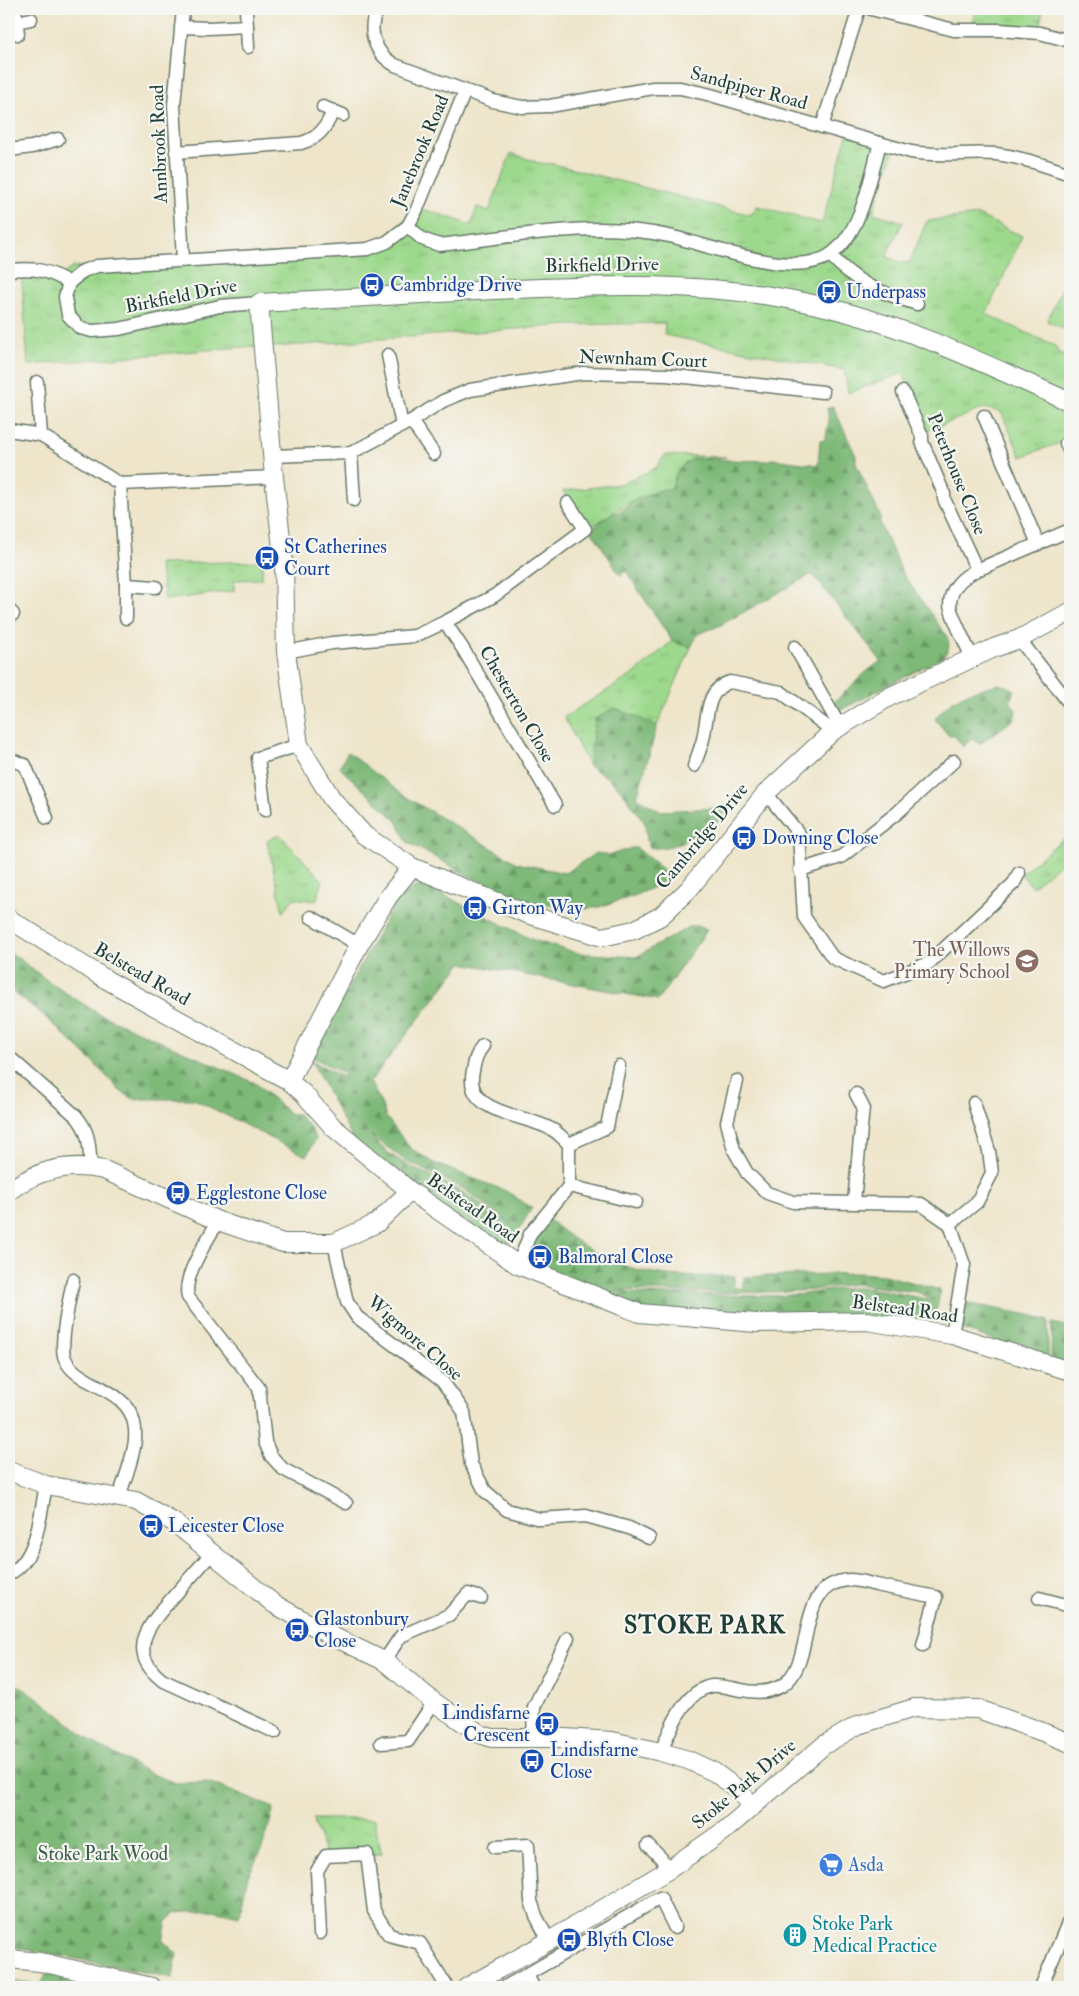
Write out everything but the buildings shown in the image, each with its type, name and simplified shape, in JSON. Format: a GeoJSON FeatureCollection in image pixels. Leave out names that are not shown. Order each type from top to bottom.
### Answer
{"type":"FeatureCollection","features":[{"type":"Feature","properties":{"kind":"street","name":"Annbrook Road"},"geometry":{"type":"LineString","coordinates":[[183,9],[174,86],[176,152],[184,260]]}},
{"type":"Feature","properties":{"kind":"street"},"geometry":{"type":"LineString","coordinates":[[246,9],[248,47]]}},
{"type":"Feature","properties":{"kind":"street","name":"Sandpiper Road"},"geometry":{"type":"LineString","coordinates":[[377,9],[372,24],[372,32],[375,44],[386,59],[502,104],[531,107],[550,106],[653,88],[680,88],[928,155],[1005,155],[1070,174]]}},
{"type":"Feature","properties":{"kind":"street"},"geometry":{"type":"LineString","coordinates":[[822,126],[859,9]]}},
{"type":"Feature","properties":{"kind":"street"},"geometry":{"type":"LineString","coordinates":[[871,9],[954,30],[998,30],[1040,33],[1070,41]]}},
{"type":"Feature","properties":{"kind":"street"},"geometry":{"type":"LineString","coordinates":[[17,21],[31,20]]}},
{"type":"Feature","properties":{"kind":"street"},"geometry":{"type":"LineString","coordinates":[[181,26],[209,28],[247,26]]}},
{"type":"Feature","properties":{"kind":"street","name":"Janebrook Road"},"geometry":{"type":"LineString","coordinates":[[408,226],[417,210],[465,91]]}},
{"type":"Feature","properties":{"kind":"street"},"geometry":{"type":"LineString","coordinates":[[176,152],[301,143],[313,139],[321,132],[333,111]]}},
{"type":"Feature","properties":{"kind":"street"},"geometry":{"type":"LineString","coordinates":[[9,150],[32,147],[58,139]]}},
{"type":"Feature","properties":{"kind":"street","name":"Birkfield Drive"},"geometry":{"type":"LineString","coordinates":[[880,143],[855,224],[846,240],[830,255],[807,264],[780,264],[657,233],[596,229],[559,230],[439,245],[422,240],[408,226],[387,242],[368,248],[97,266],[83,271],[69,283],[65,304],[68,315],[80,328],[92,332],[119,329],[220,306],[259,303],[586,285],[683,286],[738,291],[816,304],[883,323],[946,346],[1070,402]]}},
{"type":"Feature","properties":{"kind":"street"},"geometry":{"type":"LineString","coordinates":[[830,255],[866,286],[917,304]]}},
{"type":"Feature","properties":{"kind":"street"},"geometry":{"type":"LineString","coordinates":[[9,270],[43,270],[69,283]]}},
{"type":"Feature","properties":{"kind":"street","name":"Cambridge Drive"},"geometry":{"type":"LineString","coordinates":[[259,303],[274,477],[284,565],[286,652],[299,745],[332,799],[364,835],[412,867],[527,914],[602,937],[634,930],[661,916],[689,889],[766,793],[836,729],[889,697],[994,648],[1019,639],[1070,612]]}},
{"type":"Feature","properties":{"kind":"street"},"geometry":{"type":"LineString","coordinates":[[388,355],[407,424],[434,454]]}},
{"type":"Feature","properties":{"kind":"street","name":"Newnham Court"},"geometry":{"type":"LineString","coordinates":[[272,456],[351,452],[407,424],[443,401],[470,390],[583,373],[667,375],[823,392]]}},
{"type":"Feature","properties":{"kind":"street"},"geometry":{"type":"LineString","coordinates":[[37,382],[41,435]]}},
{"type":"Feature","properties":{"kind":"street","name":"Peterhouse Close"},"geometry":{"type":"LineString","coordinates":[[903,392],[922,436],[922,442],[944,494],[944,499],[977,570]]}},
{"type":"Feature","properties":{"kind":"street"},"geometry":{"type":"LineString","coordinates":[[984,416],[1038,544]]}},
{"type":"Feature","properties":{"kind":"street"},"geometry":{"type":"LineString","coordinates":[[9,430],[41,435],[120,484],[274,477]]}},
{"type":"Feature","properties":{"kind":"street"},"geometry":{"type":"LineString","coordinates":[[351,452],[354,500]]}},
{"type":"Feature","properties":{"kind":"street"},"geometry":{"type":"LineString","coordinates":[[120,484],[126,618]]}},
{"type":"Feature","properties":{"kind":"street"},"geometry":{"type":"LineString","coordinates":[[286,652],[332,643],[415,636],[445,622],[494,596],[585,529],[568,503]]}},
{"type":"Feature","properties":{"kind":"street"},"geometry":{"type":"LineString","coordinates":[[973,659],[950,605],[954,589],[965,576],[1070,530]]}},
{"type":"Feature","properties":{"kind":"street"},"geometry":{"type":"LineString","coordinates":[[126,585],[156,587]]}},
{"type":"Feature","properties":{"kind":"street","name":"Chesterton Close"},"geometry":{"type":"LineString","coordinates":[[445,622],[556,805]]}},
{"type":"Feature","properties":{"kind":"street"},"geometry":{"type":"LineString","coordinates":[[1019,639],[1066,690],[1070,704]]}},
{"type":"Feature","properties":{"kind":"street"},"geometry":{"type":"LineString","coordinates":[[795,647],[836,729]]}},
{"type":"Feature","properties":{"kind":"street"},"geometry":{"type":"LineString","coordinates":[[694,766],[703,741],[708,706],[722,684],[730,682],[781,692],[836,729]]}},
{"type":"Feature","properties":{"kind":"street"},"geometry":{"type":"LineString","coordinates":[[265,810],[258,758],[299,745]]}},
{"type":"Feature","properties":{"kind":"street"},"geometry":{"type":"LineString","coordinates":[[9,759],[25,765],[47,818]]}},
{"type":"Feature","properties":{"kind":"street"},"geometry":{"type":"LineString","coordinates":[[800,870],[841,857],[897,813],[954,760]]}},
{"type":"Feature","properties":{"kind":"street"},"geometry":{"type":"LineString","coordinates":[[766,793],[799,834],[804,916],[833,958],[884,981],[929,963],[1014,883],[1019,873]]}},
{"type":"Feature","properties":{"kind":"street"},"geometry":{"type":"LineString","coordinates":[[289,1081],[359,945],[388,897],[412,867]]}},
{"type":"Feature","properties":{"kind":"street"},"geometry":{"type":"LineString","coordinates":[[311,917],[359,945]]}},
{"type":"Feature","properties":{"kind":"street","name":"Belstead Road"},"geometry":{"type":"LineString","coordinates":[[9,919],[107,980],[289,1081],[303,1093],[333,1127],[410,1191],[518,1265],[639,1314],[756,1323],[867,1321],[952,1335],[1070,1372]]}},
{"type":"Feature","properties":{"kind":"street"},"geometry":{"type":"LineString","coordinates":[[483,1046],[477,1053],[471,1079],[477,1096],[486,1106],[552,1129],[569,1144],[569,1186],[530,1234],[518,1265]]}},
{"type":"Feature","properties":{"kind":"street"},"geometry":{"type":"LineString","coordinates":[[9,1057],[76,1116],[84,1126],[88,1138],[91,1167]]}},
{"type":"Feature","properties":{"kind":"street"},"geometry":{"type":"LineString","coordinates":[[569,1144],[607,1127],[619,1066]]}},
{"type":"Feature","properties":{"kind":"street"},"geometry":{"type":"LineString","coordinates":[[737,1081],[727,1122],[734,1150],[747,1173],[767,1193],[793,1202],[920,1204],[950,1224],[964,1265],[952,1335]]}},
{"type":"Feature","properties":{"kind":"street"},"geometry":{"type":"LineString","coordinates":[[854,1202],[863,1108],[856,1094]]}},
{"type":"Feature","properties":{"kind":"street"},"geometry":{"type":"LineString","coordinates":[[950,1224],[977,1202],[992,1173],[989,1151],[974,1103]]}},
{"type":"Feature","properties":{"kind":"street"},"geometry":{"type":"LineString","coordinates":[[9,1191],[44,1170],[66,1167],[91,1167],[104,1170],[218,1221],[283,1243],[334,1243],[377,1223],[410,1191]]}},
{"type":"Feature","properties":{"kind":"street"},"geometry":{"type":"LineString","coordinates":[[569,1186],[636,1202]]}},
{"type":"Feature","properties":{"kind":"street"},"geometry":{"type":"LineString","coordinates":[[218,1221],[188,1279],[186,1292],[188,1297],[258,1388],[265,1442],[276,1463],[283,1469],[346,1503]]}},
{"type":"Feature","properties":{"kind":"street","name":"Wigmore Close"},"geometry":{"type":"LineString","coordinates":[[334,1243],[348,1302],[357,1317],[442,1382],[464,1412],[471,1464],[486,1491],[507,1510],[540,1519],[586,1516],[629,1528],[649,1538]]}},
{"type":"Feature","properties":{"kind":"street"},"geometry":{"type":"LineString","coordinates":[[74,1280],[63,1343],[66,1361],[77,1375],[119,1399],[129,1411],[134,1425],[134,1447],[119,1497]]}},
{"type":"Feature","properties":{"kind":"street"},"geometry":{"type":"LineString","coordinates":[[9,1471],[46,1485],[136,1501],[175,1523],[274,1604],[318,1629],[384,1661],[434,1702],[480,1734],[492,1738],[612,1740],[661,1752],[688,1760],[714,1772],[736,1788],[753,1806]]}},
{"type":"Feature","properties":{"kind":"street"},"geometry":{"type":"LineString","coordinates":[[9,1574],[24,1562],[32,1549],[46,1485]]}},
{"type":"Feature","properties":{"kind":"street"},"geometry":{"type":"LineString","coordinates":[[211,1554],[150,1624],[144,1638],[146,1660],[152,1671],[162,1680],[275,1732]]}},
{"type":"Feature","properties":{"kind":"street"},"geometry":{"type":"LineString","coordinates":[[661,1752],[667,1735],[684,1705],[699,1690],[718,1686],[765,1692],[781,1686],[788,1680],[799,1666],[811,1609],[825,1591],[837,1583],[851,1580],[936,1597],[922,1644]]}},
{"type":"Feature","properties":{"kind":"street"},"geometry":{"type":"LineString","coordinates":[[384,1661],[401,1636],[448,1615],[468,1594],[481,1598]]}},
{"type":"Feature","properties":{"kind":"street"},"geometry":{"type":"LineString","coordinates":[[1039,1598],[1070,1606]]}},
{"type":"Feature","properties":{"kind":"street"},"geometry":{"type":"LineString","coordinates":[[532,1738],[534,1707],[568,1638]]}},
{"type":"Feature","properties":{"kind":"street"},"geometry":{"type":"LineString","coordinates":[[380,1743],[408,1741],[434,1702]]}},
{"type":"Feature","properties":{"kind":"street","name":"Stoke Park Drive"},"geometry":{"type":"LineString","coordinates":[[467,1987],[668,1870],[724,1831],[824,1745],[858,1725],[914,1708],[978,1709],[1040,1730],[1070,1743]]}},
{"type":"Feature","properties":{"kind":"street"},"geometry":{"type":"LineString","coordinates":[[495,1847],[528,1839],[531,1901],[536,1916],[549,1941]]}},
{"type":"Feature","properties":{"kind":"street"},"geometry":{"type":"LineString","coordinates":[[648,1845],[661,1858],[668,1870]]}},
{"type":"Feature","properties":{"kind":"street"},"geometry":{"type":"LineString","coordinates":[[320,1933],[317,1871],[326,1856],[367,1854],[374,1911],[389,1935],[420,1943],[447,1987]]}},
{"type":"Feature","properties":{"kind":"street"},"geometry":{"type":"LineString","coordinates":[[505,1987],[660,1898],[676,1928]]}},
{"type":"Feature","properties":{"kind":"street"},"geometry":{"type":"LineString","coordinates":[[1041,1987],[1068,1923]]}},
{"type":"Feature","properties":{"kind":"street"},"geometry":{"type":"LineString","coordinates":[[9,1959],[40,1962],[152,1987]]}},
{"type":"Feature","properties":{"kind":"street"},"geometry":{"type":"LineString","coordinates":[[527,1974],[533,1987]]}},
{"type":"Feature","properties":{"kind":"green space"},"geometry":{"type":"Polygon","coordinates":[[[974,9],[1043,9],[1040,27],[974,23],[974,9]]]}},
{"type":"Feature","properties":{"kind":"green space"},"geometry":{"type":"Polygon","coordinates":[[[847,134],[895,147],[873,213],[903,222],[886,256],[899,262],[909,263],[927,221],[978,215],[1022,236],[986,314],[1055,346],[1059,353],[1070,359],[1070,444],[1065,441],[1021,457],[1001,412],[984,408],[928,431],[903,373],[848,393],[844,370],[664,335],[665,323],[569,325],[274,347],[255,346],[28,365],[21,269],[59,277],[73,267],[375,247],[417,209],[433,212],[471,225],[477,207],[489,211],[511,153],[539,163],[553,164],[751,215],[757,206],[822,223],[847,134]]]}},
{"type":"Feature","properties":{"kind":"green space"},"geometry":{"type":"Polygon","coordinates":[[[1070,275],[1070,332],[1047,321],[1070,275]]]}},
{"type":"Feature","properties":{"kind":"green space"},"geometry":{"type":"Polygon","coordinates":[[[833,406],[856,456],[856,464],[880,515],[880,524],[903,574],[946,635],[949,644],[943,657],[829,716],[827,709],[866,672],[881,661],[812,574],[719,626],[698,634],[691,647],[672,641],[626,571],[620,575],[591,530],[588,532],[610,514],[621,512],[632,501],[663,489],[672,489],[678,471],[684,464],[693,459],[766,461],[772,459],[818,465],[820,440],[825,440],[829,421],[827,408],[833,406]]]}},
{"type":"Feature","properties":{"kind":"green space"},"geometry":{"type":"Polygon","coordinates":[[[665,455],[726,457],[690,461],[680,470],[672,489],[632,501],[587,529],[563,491],[620,484],[656,468],[665,455]]]}},
{"type":"Feature","properties":{"kind":"green space"},"geometry":{"type":"Polygon","coordinates":[[[264,561],[261,579],[234,580],[234,591],[165,600],[159,564],[264,561]]]}},
{"type":"Feature","properties":{"kind":"green space"},"geometry":{"type":"Polygon","coordinates":[[[672,641],[691,647],[657,726],[615,708],[596,719],[589,766],[564,717],[634,674],[672,641]]]}},
{"type":"Feature","properties":{"kind":"green space"},"geometry":{"type":"Polygon","coordinates":[[[999,684],[1015,691],[1010,701],[1016,711],[1014,719],[980,744],[972,739],[963,747],[954,735],[949,736],[935,719],[955,699],[999,684]]]}},
{"type":"Feature","properties":{"kind":"green space"},"geometry":{"type":"Polygon","coordinates":[[[615,708],[657,726],[637,798],[660,811],[730,807],[720,821],[710,824],[679,843],[660,848],[648,847],[645,823],[624,794],[608,778],[589,766],[595,719],[615,708]]]}},
{"type":"Feature","properties":{"kind":"green space"},"geometry":{"type":"Polygon","coordinates":[[[348,752],[403,795],[517,863],[565,873],[596,853],[610,855],[637,848],[671,876],[656,886],[631,897],[599,907],[575,910],[536,903],[471,877],[407,842],[397,821],[339,767],[348,752]]]}},
{"type":"Feature","properties":{"kind":"green space"},"geometry":{"type":"Polygon","coordinates":[[[279,834],[323,881],[316,901],[294,898],[283,912],[267,841],[279,834]]]}},
{"type":"Feature","properties":{"kind":"green space"},"geometry":{"type":"Polygon","coordinates":[[[1064,838],[1070,846],[1070,855],[1032,887],[1021,874],[1064,838]]]}},
{"type":"Feature","properties":{"kind":"green space"},"geometry":{"type":"Polygon","coordinates":[[[422,886],[434,890],[533,940],[577,953],[636,957],[691,926],[707,930],[658,1000],[462,963],[370,1082],[386,1117],[410,1148],[436,1164],[506,1191],[532,1208],[512,1241],[504,1244],[490,1246],[361,1155],[311,1060],[344,1078],[343,1073],[310,1056],[392,908],[405,893],[422,886]],[[371,1135],[391,1155],[402,1162],[448,1184],[512,1224],[461,1187],[407,1162],[371,1135]]]}},
{"type":"Feature","properties":{"kind":"green space"},"geometry":{"type":"Polygon","coordinates":[[[9,951],[52,984],[99,1014],[255,1083],[289,1113],[298,1115],[309,1126],[316,1139],[306,1156],[194,1099],[134,1099],[120,1091],[94,1063],[41,1013],[9,989],[9,951]]]}},
{"type":"Feature","properties":{"kind":"green space"},"geometry":{"type":"Polygon","coordinates":[[[545,1216],[582,1244],[609,1259],[638,1270],[663,1275],[735,1276],[733,1287],[742,1289],[744,1277],[857,1273],[884,1275],[940,1290],[935,1312],[926,1322],[656,1319],[532,1271],[527,1256],[545,1216]],[[854,1284],[812,1290],[772,1292],[721,1293],[616,1290],[650,1294],[764,1296],[856,1288],[876,1289],[935,1300],[917,1292],[854,1284]]]}},
{"type":"Feature","properties":{"kind":"green space"},"geometry":{"type":"Polygon","coordinates":[[[956,1301],[1034,1316],[1048,1321],[1048,1359],[956,1327],[956,1301]]]}},
{"type":"Feature","properties":{"kind":"green space"},"geometry":{"type":"Polygon","coordinates":[[[1052,1323],[1070,1327],[1070,1371],[1051,1361],[1052,1323]]]}},
{"type":"Feature","properties":{"kind":"green space","name":"Stoke Park Wood"},"geometry":{"type":"Polygon","coordinates":[[[9,1680],[38,1698],[91,1741],[149,1773],[176,1783],[208,1782],[274,1808],[263,1846],[248,1876],[239,1916],[213,1910],[177,1913],[167,1921],[163,1941],[177,1954],[173,1978],[21,1948],[9,1948],[9,1680]]]}},
{"type":"Feature","properties":{"kind":"green space"},"geometry":{"type":"Polygon","coordinates":[[[313,1819],[374,1819],[382,1854],[326,1856],[313,1819]]]}},
{"type":"Feature","properties":{"kind":"green space"},"geometry":{"type":"Polygon","coordinates":[[[47,1972],[117,1987],[52,1987],[41,1984],[47,1972]]]}},
{"type":"Feature","properties":{"kind":"green space"},"geometry":{"type":"Polygon","coordinates":[[[9,1982],[28,1982],[44,1987],[9,1987],[9,1982]]]}},
{"type":"Feature","properties":{"kind":"place","name":"Cambridge Drive"},"geometry":{"type":"Point","coordinates":[372,285]}},
{"type":"Feature","properties":{"kind":"place","name":"Underpass"},"geometry":{"type":"Point","coordinates":[829,292]}},
{"type":"Feature","properties":{"kind":"place","name":"St Catherines Court"},"geometry":{"type":"Point","coordinates":[267,558]}},
{"type":"Feature","properties":{"kind":"place","name":"Downing Close"},"geometry":{"type":"Point","coordinates":[744,838]}},
{"type":"Feature","properties":{"kind":"place","name":"Girton Way"},"geometry":{"type":"Point","coordinates":[475,908]}},
{"type":"Feature","properties":{"kind":"place","name":"The Willows Primary School"},"geometry":{"type":"Point","coordinates":[1027,961]}},
{"type":"Feature","properties":{"kind":"place","name":"Egglestone Close"},"geometry":{"type":"Point","coordinates":[178,1193]}},
{"type":"Feature","properties":{"kind":"place","name":"Balmoral Close"},"geometry":{"type":"Point","coordinates":[540,1257]}},
{"type":"Feature","properties":{"kind":"place","name":"Leicester Close"},"geometry":{"type":"Point","coordinates":[151,1526]}},
{"type":"Feature","properties":{"kind":"place","name":"Glastonbury Close"},"geometry":{"type":"Point","coordinates":[297,1630]}},
{"type":"Feature","properties":{"kind":"place","name":"Lindisfarne Crescent"},"geometry":{"type":"Point","coordinates":[547,1724]}},
{"type":"Feature","properties":{"kind":"place","name":"Lindisfarne Close"},"geometry":{"type":"Point","coordinates":[532,1761]}},
{"type":"Feature","properties":{"kind":"place","name":"Asda"},"geometry":{"type":"Point","coordinates":[831,1865]}},
{"type":"Feature","properties":{"kind":"place","name":"Stoke Park Medical Practice"},"geometry":{"type":"Point","coordinates":[795,1935]}},
{"type":"Feature","properties":{"kind":"place","name":"Blyth Close"},"geometry":{"type":"Point","coordinates":[569,1940]}},
{"type":"Feature","properties":{"kind":"district","name":"STOKE PARK"},"geometry":{"type":"Point","coordinates":[705,1625]}}]}
